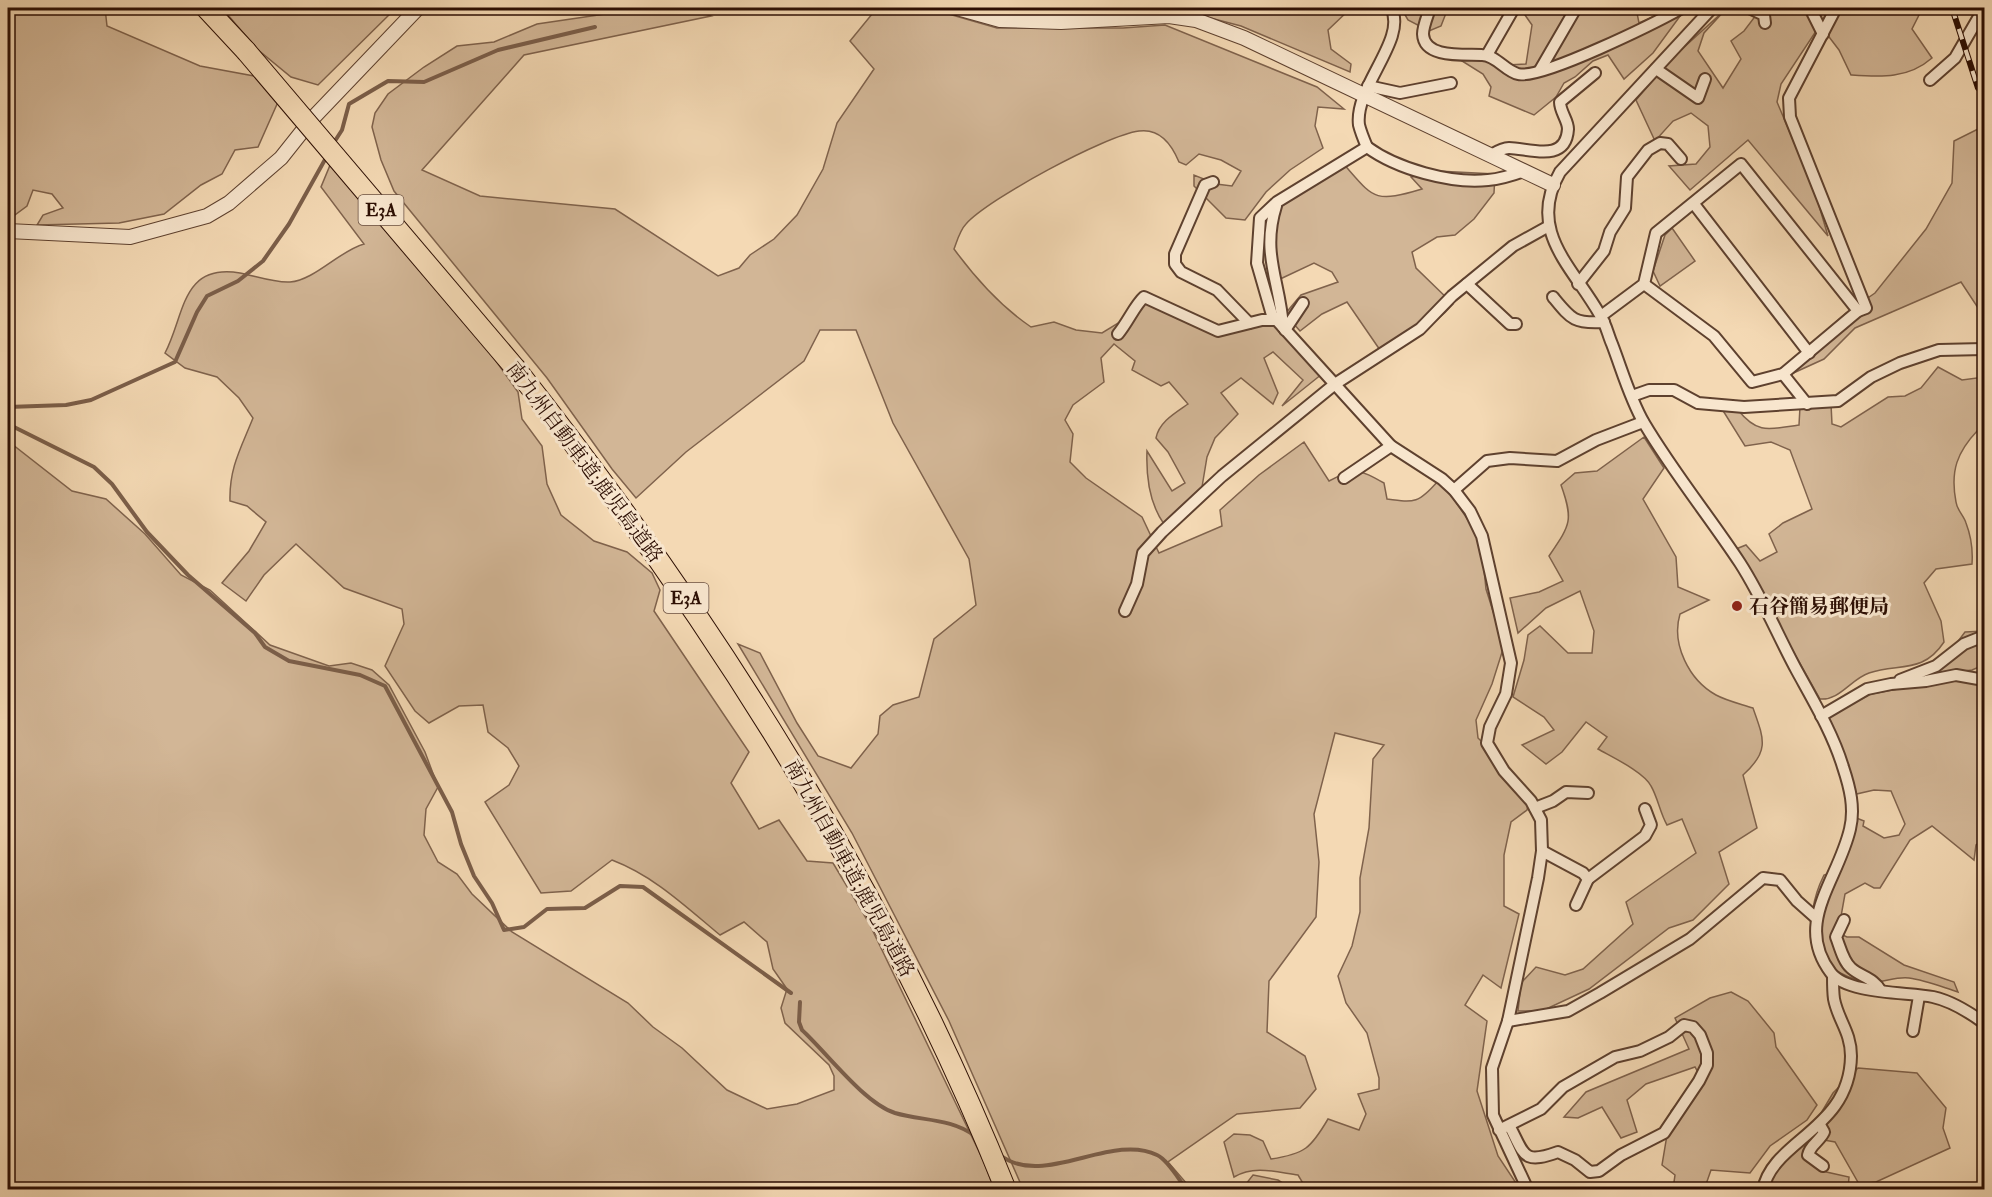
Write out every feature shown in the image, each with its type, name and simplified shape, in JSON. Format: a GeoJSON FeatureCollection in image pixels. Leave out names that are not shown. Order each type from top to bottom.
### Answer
{"type":"FeatureCollection","features":[{"type":"Feature","properties":{"kind":"highway","name":"南九州自動車道;鹿児島道路"},"geometry":{"type":"LineString","coordinates":[[207,8],[516,369],[590,463],[674,580],[743,682],[836,839],[925,1005],[970,1100],[1006,1190]]}},
{"type":"Feature","properties":{"kind":"street"},"geometry":{"type":"LineString","coordinates":[[8,231],[130,237],[207,216],[229,203],[281,159],[312,119],[418,8]]}},
{"type":"Feature","properties":{"kind":"street"},"geometry":{"type":"LineString","coordinates":[[957,8],[1000,20],[1061,22],[1169,16],[1196,20],[1366,90],[1553,185]]}},
{"type":"Feature","properties":{"kind":"street"},"geometry":{"type":"LineString","coordinates":[[1391,8],[1396,20],[1394,33],[1366,90],[1359,123],[1367,147],[1402,168],[1474,181],[1491,180],[1524,171]]}},
{"type":"Feature","properties":{"kind":"street"},"geometry":{"type":"LineString","coordinates":[[1430,8],[1423,34],[1427,45],[1435,51],[1449,54],[1487,55],[1517,74],[1529,74],[1568,63],[1682,8]]}},
{"type":"Feature","properties":{"kind":"street"},"geometry":{"type":"LineString","coordinates":[[1487,55],[1514,8]]}},
{"type":"Feature","properties":{"kind":"street"},"geometry":{"type":"LineString","coordinates":[[1540,70],[1576,8]]}},
{"type":"Feature","properties":{"kind":"street"},"geometry":{"type":"LineString","coordinates":[[1712,8],[1560,172],[1553,185],[1549,226],[1557,250],[1602,319],[1643,422],[1741,566],[1821,716],[1843,765],[1852,800],[1850,827],[1844,849],[1815,917],[1817,944],[1822,960],[1833,976],[1850,984],[1881,991],[1933,997],[1958,1006],[1984,1023]]}},
{"type":"Feature","properties":{"kind":"street"},"geometry":{"type":"LineString","coordinates":[[1749,8],[1764,15],[1765,23]]}},
{"type":"Feature","properties":{"kind":"street"},"geometry":{"type":"LineString","coordinates":[[1810,8],[1823,34]]}},
{"type":"Feature","properties":{"kind":"street"},"geometry":{"type":"LineString","coordinates":[[1644,284],[1714,336],[1752,382],[1783,374],[1858,311],[1866,308],[1790,117],[1789,98],[1836,8]]}},
{"type":"Feature","properties":{"kind":"street"},"geometry":{"type":"LineString","coordinates":[[1930,80],[1955,58],[1984,8]]}},
{"type":"Feature","properties":{"kind":"street"},"geometry":{"type":"LineString","coordinates":[[1656,69],[1698,98],[1704,79]]}},
{"type":"Feature","properties":{"kind":"street"},"geometry":{"type":"LineString","coordinates":[[1491,154],[1507,148],[1542,153],[1554,150],[1567,133],[1568,126],[1560,110],[1560,102],[1595,73]]}},
{"type":"Feature","properties":{"kind":"street"},"geometry":{"type":"LineString","coordinates":[[1366,90],[1400,93],[1451,82]]}},
{"type":"Feature","properties":{"kind":"street"},"geometry":{"type":"LineString","coordinates":[[1578,284],[1604,251],[1610,232],[1625,208],[1627,177],[1648,150],[1660,143],[1668,144],[1681,159]]}},
{"type":"Feature","properties":{"kind":"street"},"geometry":{"type":"LineString","coordinates":[[1367,147],[1277,202],[1260,218],[1257,263],[1272,315],[1281,326],[1391,446],[1442,479],[1454,490],[1470,511],[1482,536],[1511,663],[1506,694],[1490,727],[1487,743],[1504,771],[1535,808],[1541,820],[1542,851],[1508,1021],[1492,1068],[1493,1115],[1526,1156],[1534,1159],[1558,1152],[1575,1160],[1590,1172],[1599,1171],[1621,1155],[1664,1133],[1707,1065],[1707,1053],[1700,1035],[1693,1027],[1684,1025],[1669,1037],[1640,1051],[1615,1058],[1563,1087],[1541,1109],[1504,1128]]}},
{"type":"Feature","properties":{"kind":"street"},"geometry":{"type":"LineString","coordinates":[[1553,297],[1569,317],[1582,324],[1602,319],[1644,284],[1656,232],[1694,204],[1741,164],[1858,311]]}},
{"type":"Feature","properties":{"kind":"street"},"geometry":{"type":"LineString","coordinates":[[1213,182],[1204,185],[1175,254],[1175,264],[1181,272],[1217,290],[1249,323]]}},
{"type":"Feature","properties":{"kind":"street"},"geometry":{"type":"LineString","coordinates":[[1694,204],[1809,353]]}},
{"type":"Feature","properties":{"kind":"street"},"geometry":{"type":"LineString","coordinates":[[1125,611],[1137,584],[1143,553],[1222,476],[1335,384],[1420,329],[1467,284],[1513,246],[1549,226]]}},
{"type":"Feature","properties":{"kind":"street"},"geometry":{"type":"LineString","coordinates":[[1467,284],[1510,324],[1516,324]]}},
{"type":"Feature","properties":{"kind":"street"},"geometry":{"type":"LineString","coordinates":[[1118,334],[1132,317],[1137,303],[1144,297],[1218,331],[1249,323],[1281,326]]}},
{"type":"Feature","properties":{"kind":"street"},"geometry":{"type":"LineString","coordinates":[[1281,326],[1303,303]]}},
{"type":"Feature","properties":{"kind":"street"},"geometry":{"type":"LineString","coordinates":[[1632,396],[1649,390],[1674,390],[1698,403],[1744,407],[1838,401],[1871,377],[1939,350],[1984,349]]}},
{"type":"Feature","properties":{"kind":"street"},"geometry":{"type":"LineString","coordinates":[[1783,374],[1807,404]]}},
{"type":"Feature","properties":{"kind":"street"},"geometry":{"type":"LineString","coordinates":[[1454,490],[1487,461],[1510,458],[1557,461],[1596,440],[1643,422]]}},
{"type":"Feature","properties":{"kind":"street"},"geometry":{"type":"LineString","coordinates":[[1344,478],[1391,446]]}},
{"type":"Feature","properties":{"kind":"street"},"geometry":{"type":"LineString","coordinates":[[1891,684],[1936,666],[1964,644],[1984,636]]}},
{"type":"Feature","properties":{"kind":"street"},"geometry":{"type":"LineString","coordinates":[[1821,716],[1866,689],[1956,675],[1984,680]]}},
{"type":"Feature","properties":{"kind":"street"},"geometry":{"type":"LineString","coordinates":[[1535,808],[1553,801],[1566,792],[1588,794]]}},
{"type":"Feature","properties":{"kind":"street"},"geometry":{"type":"LineString","coordinates":[[1576,905],[1588,879],[1645,836],[1651,825],[1645,809]]}},
{"type":"Feature","properties":{"kind":"street"},"geometry":{"type":"LineString","coordinates":[[1542,851],[1583,873],[1588,879]]}},
{"type":"Feature","properties":{"kind":"street"},"geometry":{"type":"LineString","coordinates":[[1508,1021],[1568,1011],[1690,939],[1763,878],[1780,880],[1797,901],[1815,917]]}},
{"type":"Feature","properties":{"kind":"street"},"geometry":{"type":"LineString","coordinates":[[1844,920],[1836,937],[1844,957],[1850,968],[1869,978],[1881,991]]}},
{"type":"Feature","properties":{"kind":"street"},"geometry":{"type":"LineString","coordinates":[[1763,1190],[1766,1175],[1774,1164],[1820,1125],[1839,1102],[1849,1072],[1851,1056],[1848,1032],[1834,1001],[1833,976]]}},
{"type":"Feature","properties":{"kind":"street"},"geometry":{"type":"LineString","coordinates":[[1913,1031],[1919,996]]}},
{"type":"Feature","properties":{"kind":"street"},"geometry":{"type":"LineString","coordinates":[[1820,1125],[1824,1132],[1822,1137],[1809,1149],[1808,1155],[1823,1166]]}},
{"type":"Feature","properties":{"kind":"street"},"geometry":{"type":"LineString","coordinates":[[1504,1128],[1528,1190]]}},
{"type":"Feature","properties":{"kind":"shaded area"},"geometry":{"type":"Polygon","coordinates":[[[8,8],[105,8],[107,26],[200,66],[254,76],[278,102],[258,147],[235,150],[222,174],[201,185],[164,214],[119,223],[37,225],[43,215],[63,208],[52,194],[33,190],[27,206],[8,220],[8,8]]]}},
{"type":"Feature","properties":{"kind":"shaded area"},"geometry":{"type":"Polygon","coordinates":[[[222,8],[396,8],[318,85],[291,77],[257,49],[222,8]]]}},
{"type":"Feature","properties":{"kind":"shaded area"},"geometry":{"type":"Polygon","coordinates":[[[646,8],[689,8],[711,16],[524,55],[422,170],[480,196],[615,209],[718,276],[739,268],[750,255],[774,239],[797,215],[823,169],[837,123],[874,69],[850,41],[877,8],[928,8],[997,28],[1123,28],[1165,25],[1317,87],[1344,109],[1318,107],[1315,126],[1323,148],[1290,170],[1266,192],[1245,220],[1226,218],[1194,186],[1194,175],[1216,184],[1232,186],[1241,171],[1221,160],[1199,154],[1186,165],[1179,162],[1169,144],[1159,135],[1139,131],[1123,135],[1076,156],[998,199],[966,224],[960,232],[954,249],[989,291],[1031,327],[1054,322],[1076,330],[1102,333],[1125,319],[1144,299],[1185,320],[1220,325],[1252,320],[1278,324],[1322,374],[1282,406],[1303,380],[1273,352],[1264,358],[1278,393],[1273,404],[1241,378],[1221,393],[1238,414],[1215,438],[1207,457],[1202,487],[1164,524],[1155,507],[1150,489],[1147,451],[1172,491],[1185,483],[1168,452],[1156,438],[1160,427],[1188,404],[1169,382],[1161,386],[1132,370],[1135,361],[1114,344],[1101,358],[1104,382],[1073,405],[1065,420],[1073,434],[1070,462],[1086,478],[1142,517],[1159,553],[1222,526],[1220,510],[1259,475],[1304,442],[1329,481],[1351,472],[1369,475],[1384,483],[1387,499],[1416,500],[1426,494],[1438,481],[1449,492],[1481,539],[1486,589],[1504,646],[1492,684],[1476,720],[1478,738],[1510,770],[1530,797],[1527,810],[1511,822],[1504,855],[1504,906],[1519,914],[1501,988],[1483,975],[1465,1005],[1487,1021],[1477,1091],[1498,1156],[1520,1189],[1307,1190],[1298,1175],[1257,1170],[1234,1177],[1224,1142],[1234,1134],[1250,1135],[1263,1141],[1271,1159],[1292,1155],[1306,1148],[1317,1137],[1328,1119],[1359,1130],[1366,1114],[1358,1094],[1379,1089],[1379,1078],[1367,1033],[1346,1003],[1338,976],[1352,946],[1360,912],[1360,878],[1369,828],[1373,759],[1384,745],[1335,733],[1314,814],[1319,862],[1316,917],[1269,981],[1267,1032],[1305,1056],[1316,1089],[1300,1108],[1237,1114],[1168,1162],[1189,1189],[1023,1189],[949,1021],[852,833],[738,644],[760,653],[797,723],[818,756],[851,768],[878,734],[880,716],[893,705],[919,697],[934,639],[976,605],[969,559],[893,423],[856,330],[820,330],[804,361],[686,452],[636,498],[612,469],[547,378],[394,191],[381,160],[372,127],[375,113],[388,94],[457,46],[494,42],[537,24],[646,8]]]}},
{"type":"Feature","properties":{"kind":"shaded area"},"geometry":{"type":"Polygon","coordinates":[[[1172,8],[1351,8],[1328,30],[1331,49],[1351,64],[1350,72],[1241,26],[1172,8]]]}},
{"type":"Feature","properties":{"kind":"shaded area"},"geometry":{"type":"Polygon","coordinates":[[[1401,8],[1448,8],[1441,26],[1429,31],[1408,20],[1401,8]]]}},
{"type":"Feature","properties":{"kind":"shaded area"},"geometry":{"type":"Polygon","coordinates":[[[1520,8],[1636,8],[1639,23],[1673,8],[1686,8],[1653,53],[1624,79],[1608,55],[1593,61],[1575,77],[1564,83],[1556,97],[1534,115],[1489,96],[1491,87],[1483,74],[1462,61],[1465,56],[1507,65],[1526,64],[1532,25],[1520,8]]]}},
{"type":"Feature","properties":{"kind":"shaded area"},"geometry":{"type":"Polygon","coordinates":[[[1757,8],[1919,8],[1919,15],[1912,29],[1932,58],[1923,65],[1894,75],[1851,75],[1839,50],[1820,25],[1781,84],[1777,102],[1815,192],[1828,236],[1748,140],[1690,190],[1669,166],[1696,164],[1710,147],[1708,126],[1691,113],[1673,121],[1655,141],[1636,100],[1670,60],[1726,9],[1704,33],[1698,51],[1723,88],[1741,59],[1731,41],[1744,31],[1760,10],[1757,8]]]}},
{"type":"Feature","properties":{"kind":"shaded area"},"geometry":{"type":"Polygon","coordinates":[[[1984,126],[1984,317],[1961,282],[1855,328],[1824,359],[1789,375],[1789,364],[1846,313],[1875,293],[1926,229],[1952,183],[1954,141],[1984,126]]]}},
{"type":"Feature","properties":{"kind":"shaded area"},"geometry":{"type":"Polygon","coordinates":[[[333,158],[473,329],[518,392],[522,419],[542,446],[547,484],[561,515],[594,541],[627,552],[652,573],[660,590],[654,611],[749,752],[731,783],[759,829],[779,820],[807,861],[833,863],[869,923],[984,1162],[994,1189],[8,1189],[8,441],[72,491],[106,499],[145,534],[181,575],[210,590],[270,645],[329,666],[351,663],[372,670],[389,685],[425,752],[438,787],[426,809],[424,835],[438,862],[457,874],[472,894],[512,932],[628,1003],[653,1027],[682,1048],[727,1090],[767,1109],[797,1104],[834,1090],[834,1076],[829,1065],[785,1023],[781,1008],[787,989],[773,969],[767,942],[744,922],[720,935],[655,883],[642,874],[612,860],[571,891],[541,893],[485,802],[509,785],[519,766],[508,748],[488,732],[483,705],[459,706],[429,723],[415,711],[385,666],[404,624],[402,609],[344,588],[296,544],[264,575],[246,601],[222,583],[249,551],[266,522],[247,506],[230,501],[231,478],[253,418],[239,398],[217,377],[185,368],[165,353],[188,295],[206,276],[221,272],[240,273],[290,282],[309,276],[364,244],[321,187],[333,158]]]}},
{"type":"Feature","properties":{"kind":"shaded area"},"geometry":{"type":"Polygon","coordinates":[[[1341,161],[1368,190],[1383,196],[1406,194],[1422,189],[1411,177],[1437,171],[1495,174],[1494,193],[1474,219],[1455,235],[1437,237],[1412,252],[1416,268],[1453,304],[1437,320],[1420,332],[1380,350],[1347,302],[1322,314],[1300,331],[1285,314],[1301,295],[1338,282],[1332,272],[1314,263],[1278,280],[1270,207],[1303,180],[1341,161]]]}},
{"type":"Feature","properties":{"kind":"shaded area"},"geometry":{"type":"Polygon","coordinates":[[[1672,228],[1695,261],[1660,286],[1653,271],[1665,235],[1672,228]]]}},
{"type":"Feature","properties":{"kind":"shaded area"},"geometry":{"type":"Polygon","coordinates":[[[1938,367],[1962,380],[1984,377],[1984,443],[1978,430],[1960,454],[1954,481],[1957,505],[1965,520],[1970,538],[1972,564],[1936,569],[1924,583],[1941,621],[1944,642],[1936,652],[1928,659],[1910,666],[1869,673],[1833,697],[1820,699],[1736,549],[1746,545],[1760,561],[1777,552],[1769,534],[1783,523],[1812,509],[1790,450],[1771,442],[1745,446],[1722,409],[1738,410],[1758,427],[1772,429],[1799,425],[1800,407],[1831,404],[1832,424],[1841,427],[1888,397],[1905,396],[1921,388],[1938,367]]]}},
{"type":"Feature","properties":{"kind":"shaded area"},"geometry":{"type":"Polygon","coordinates":[[[1644,437],[1664,468],[1643,499],[1676,557],[1678,587],[1709,600],[1680,614],[1678,637],[1684,660],[1698,680],[1716,695],[1753,708],[1760,728],[1761,751],[1752,767],[1743,775],[1757,828],[1719,852],[1729,884],[1693,920],[1669,928],[1589,989],[1542,1011],[1518,1011],[1521,983],[1536,967],[1565,975],[1583,969],[1633,924],[1626,902],[1696,853],[1682,819],[1667,825],[1647,781],[1627,765],[1598,749],[1607,737],[1586,722],[1562,752],[1546,764],[1522,745],[1554,730],[1544,717],[1513,697],[1524,660],[1528,635],[1540,626],[1568,653],[1592,653],[1594,631],[1580,591],[1546,608],[1518,633],[1510,598],[1539,592],[1563,581],[1549,556],[1562,537],[1568,522],[1568,507],[1561,485],[1575,473],[1597,471],[1644,437]]]}},
{"type":"Feature","properties":{"kind":"shaded area"},"geometry":{"type":"Polygon","coordinates":[[[1984,631],[1984,665],[1972,670],[1910,678],[1950,652],[1965,632],[1984,631]]]}},
{"type":"Feature","properties":{"kind":"shaded area"},"geometry":{"type":"Polygon","coordinates":[[[1957,678],[1984,683],[1984,839],[1976,845],[1974,860],[1932,826],[1910,840],[1880,888],[1874,888],[1865,883],[1845,894],[1838,933],[1847,937],[1859,937],[1904,965],[1954,982],[1958,992],[1909,978],[1867,982],[1848,976],[1833,968],[1822,956],[1815,942],[1812,926],[1817,892],[1824,875],[1836,871],[1854,817],[1864,821],[1863,826],[1884,838],[1899,835],[1905,824],[1891,791],[1874,790],[1852,795],[1827,716],[1871,694],[1957,678]]]}},
{"type":"Feature","properties":{"kind":"shaded area"},"geometry":{"type":"Polygon","coordinates":[[[1731,992],[1748,1001],[1774,1033],[1776,1047],[1817,1105],[1807,1120],[1770,1146],[1750,1173],[1711,1170],[1704,1190],[1673,1189],[1675,1175],[1662,1165],[1671,1111],[1700,1076],[1695,1067],[1646,1084],[1627,1100],[1637,1132],[1621,1138],[1602,1107],[1578,1118],[1564,1117],[1586,1092],[1689,1049],[1675,1018],[1710,998],[1731,992]]]}},
{"type":"Feature","properties":{"kind":"shaded area"},"geometry":{"type":"Polygon","coordinates":[[[1858,1068],[1917,1073],[1946,1108],[1943,1128],[1950,1148],[1876,1182],[1859,1184],[1835,1142],[1824,1140],[1813,1150],[1822,1171],[1849,1177],[1848,1189],[1770,1189],[1771,1162],[1783,1148],[1814,1125],[1833,1093],[1858,1068]]]}},
{"type":"Feature","properties":{"kind":"shaded area"},"geometry":{"type":"Polygon","coordinates":[[[1253,1175],[1278,1180],[1292,1189],[1242,1189],[1253,1175]]]}},
{"type":"Feature","properties":{"kind":"waterway"},"geometry":{"type":"LineString","coordinates":[[333,144],[342,130],[349,104],[388,81],[424,82],[498,50],[595,27]]}},
{"type":"Feature","properties":{"kind":"waterway"},"geometry":{"type":"LineString","coordinates":[[8,407],[66,405],[91,400],[175,362],[197,312],[207,296],[238,281],[263,261],[289,224],[327,156]]}},
{"type":"Feature","properties":{"kind":"waterway"},"geometry":{"type":"LineString","coordinates":[[8,424],[94,467],[112,484],[147,532],[188,575],[255,633],[265,647],[289,661],[360,675],[385,686],[452,812],[461,844],[474,876],[492,903],[504,930],[524,927],[547,909],[585,908],[620,886],[643,887],[791,993]]}},
{"type":"Feature","properties":{"kind":"waterway"},"geometry":{"type":"LineString","coordinates":[[800,1002],[799,1022],[802,1030],[871,1099],[895,1113],[946,1123],[975,1136]]}},
{"type":"Feature","properties":{"kind":"waterway"},"geometry":{"type":"LineString","coordinates":[[1000,1155],[1017,1164],[1036,1166],[1056,1164],[1119,1150],[1139,1150],[1161,1158],[1187,1190]]}},
{"type":"Feature","properties":{"kind":"railway"},"geometry":{"type":"LineString","coordinates":[[1952,8],[1978,88]]}},
{"type":"Feature","properties":{"kind":"place","name":"石谷簡易郵便局"},"geometry":{"type":"Point","coordinates":[1737,606]}}]}
